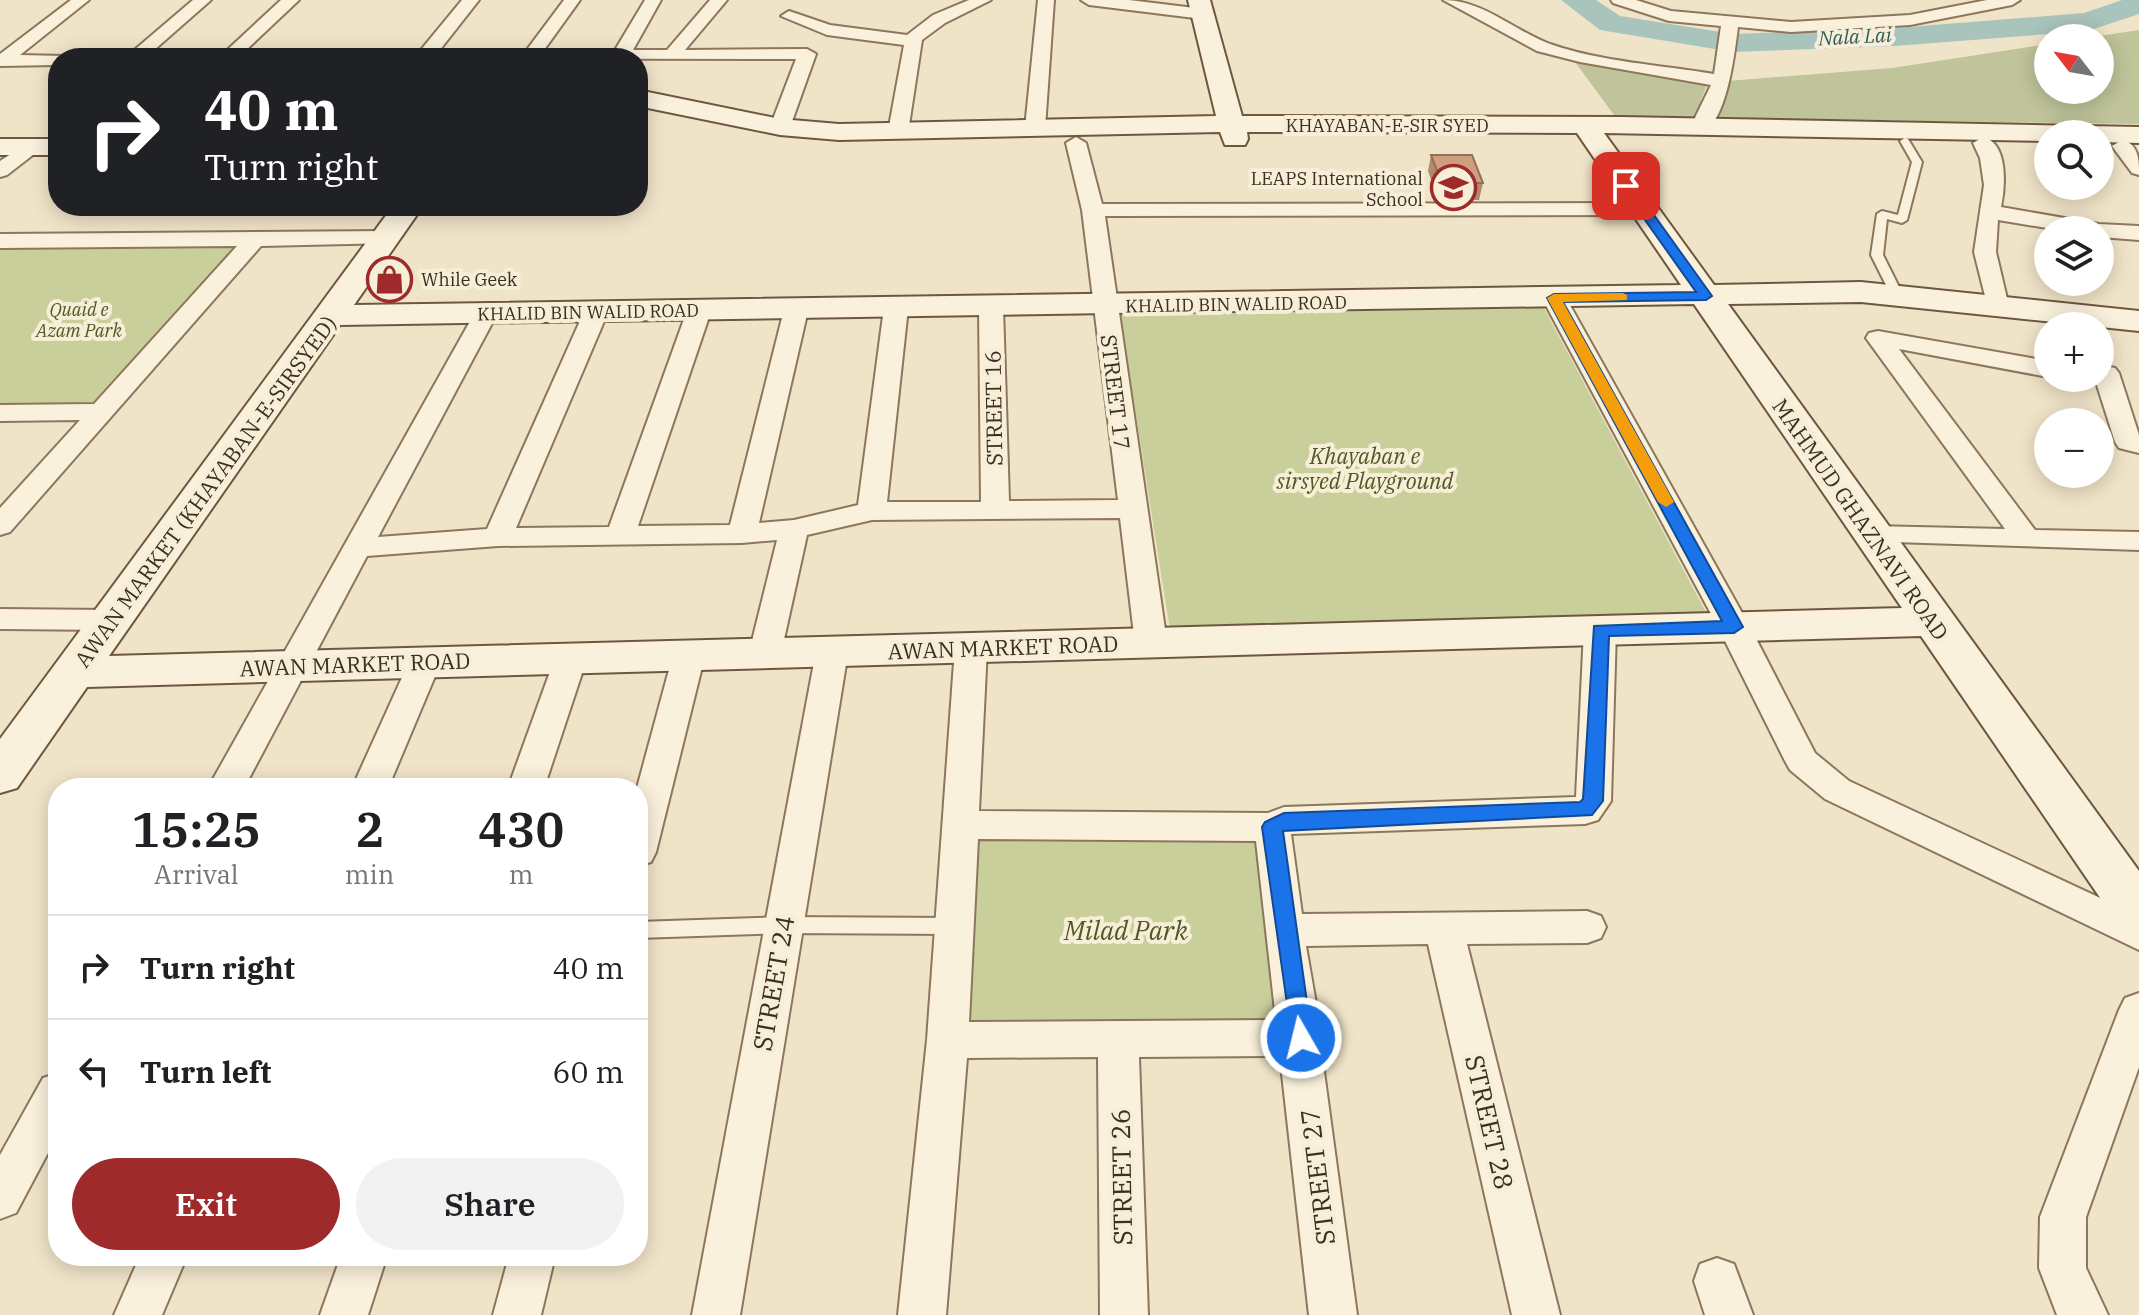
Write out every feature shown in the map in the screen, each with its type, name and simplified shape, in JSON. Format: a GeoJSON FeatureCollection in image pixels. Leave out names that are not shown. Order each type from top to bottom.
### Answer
{"type":"FeatureCollection","features":[{"type":"Feature","properties":{"kind":"street"},"geometry":{"type":"LineString","coordinates":[[1,61],[81,0]]}},
{"type":"Feature","properties":{"kind":"street"},"geometry":{"type":"LineString","coordinates":[[146,48],[203,0]]}},
{"type":"Feature","properties":{"kind":"street"},"geometry":{"type":"LineString","coordinates":[[239,48],[291,0]]}},
{"type":"Feature","properties":{"kind":"street"},"geometry":{"type":"LineString","coordinates":[[432,48],[471,0]]}},
{"type":"Feature","properties":{"kind":"street"},"geometry":{"type":"LineString","coordinates":[[536,48],[572,0]]}},
{"type":"Feature","properties":{"kind":"street"},"geometry":{"type":"LineString","coordinates":[[625,48],[653,0]]}},
{"type":"Feature","properties":{"kind":"street"},"geometry":{"type":"LineString","coordinates":[[673,53],[719,0]]}},
{"type":"Feature","properties":{"kind":"street"},"geometry":{"type":"LineString","coordinates":[[898,132],[914,41],[939,19],[983,0]]}},
{"type":"Feature","properties":{"kind":"street"},"geometry":{"type":"LineString","coordinates":[[1035,128],[1046,0]]}},
{"type":"Feature","properties":{"kind":"street"},"geometry":{"type":"LineString","coordinates":[[1089,0],[1201,7],[1233,132]]}},
{"type":"Feature","properties":{"kind":"street"},"geometry":{"type":"LineString","coordinates":[[1451,0],[1543,47],[1580,57],[1723,79]]}},
{"type":"Feature","properties":{"kind":"street"},"geometry":{"type":"LineString","coordinates":[[1868,3],[1904,13],[1936,0]]}},
{"type":"Feature","properties":{"kind":"street"},"geometry":{"type":"LineString","coordinates":[[1633,2],[1669,16],[1730,24],[1791,27],[1910,20],[2012,0]]}},
{"type":"Feature","properties":{"kind":"street"},"geometry":{"type":"LineString","coordinates":[[1730,24],[1763,5]]}},
{"type":"Feature","properties":{"kind":"street"},"geometry":{"type":"LineString","coordinates":[[789,16],[817,28],[914,41]]}},
{"type":"Feature","properties":{"kind":"street"},"geometry":{"type":"LineString","coordinates":[[1701,126],[1723,79],[1730,24]]}},
{"type":"Feature","properties":{"kind":"street"},"geometry":{"type":"LineString","coordinates":[[780,127],[804,53],[817,28]]}},
{"type":"Feature","properties":{"kind":"street"},"geometry":{"type":"LineString","coordinates":[[648,53],[804,53]]}},
{"type":"Feature","properties":{"kind":"street"},"geometry":{"type":"LineString","coordinates":[[1,61],[48,60]]}},
{"type":"Feature","properties":{"kind":"street","name":"KHAYABAN-E-SIR SYED"},"geometry":{"type":"LineString","coordinates":[[648,100],[780,127],[839,132],[1035,128],[1233,132],[1589,132],[2034,144]]}},
{"type":"Feature","properties":{"kind":"street","name":"KHAYABAN-E-SIR SYED"},"geometry":{"type":"LineString","coordinates":[[648,117],[797,147],[1076,143],[1233,132]]}},
{"type":"Feature","properties":{"kind":"street","name":"KHAYABAN-E-SIR SYED"},"geometry":{"type":"LineString","coordinates":[[1589,132],[1701,126],[2125,143]]}},
{"type":"Feature","properties":{"kind":"street","name":"MAHMUD GHAZNAVI ROAD"},"geometry":{"type":"LineString","coordinates":[[1589,132],[2139,912]]}},
{"type":"Feature","properties":{"kind":"street"},"geometry":{"type":"LineString","coordinates":[[0,133],[48,133]]}},
{"type":"Feature","properties":{"kind":"street","name":"STREET 17"},"geometry":{"type":"LineString","coordinates":[[1076,143],[1093,210],[1151,643]]}},
{"type":"Feature","properties":{"kind":"street"},"geometry":{"type":"LineString","coordinates":[[1983,143],[1996,169],[1995,198],[1986,222],[1985,253],[1997,307]]}},
{"type":"Feature","properties":{"kind":"street"},"geometry":{"type":"LineString","coordinates":[[2125,143],[2139,169]]}},
{"type":"Feature","properties":{"kind":"street"},"geometry":{"type":"LineString","coordinates":[[0,147],[44,147]]}},
{"type":"Feature","properties":{"kind":"street"},"geometry":{"type":"LineString","coordinates":[[0,171],[44,147]]}},
{"type":"Feature","properties":{"kind":"street"},"geometry":{"type":"LineString","coordinates":[[1093,210],[1643,209]]}},
{"type":"Feature","properties":{"kind":"street"},"geometry":{"type":"LineString","coordinates":[[1990,212],[2034,219]]}},
{"type":"Feature","properties":{"kind":"street","name":"AWAN MARKET (KHAYABAN-E-SIRSYED)"},"geometry":{"type":"LineString","coordinates":[[0,775],[13,740],[74,672],[401,216]]}},
{"type":"Feature","properties":{"kind":"street"},"geometry":{"type":"LineString","coordinates":[[2114,231],[2139,233]]}},
{"type":"Feature","properties":{"kind":"street"},"geometry":{"type":"LineString","coordinates":[[0,241],[386,238]]}},
{"type":"Feature","properties":{"kind":"street"},"geometry":{"type":"LineString","coordinates":[[2,521],[255,239]]}},
{"type":"Feature","properties":{"kind":"street","name":"KHALID BIN WALID ROAD"},"geometry":{"type":"LineString","coordinates":[[331,315],[1105,306],[1861,292],[2139,321]]}},
{"type":"Feature","properties":{"kind":"street"},"geometry":{"type":"LineString","coordinates":[[1554,298],[1734,627],[1802,761],[1837,790],[2139,934]]}},
{"type":"Feature","properties":{"kind":"street","name":"STREET 16"},"geometry":{"type":"LineString","coordinates":[[991,307],[995,509]]}},
{"type":"Feature","properties":{"kind":"street"},"geometry":{"type":"LineString","coordinates":[[872,511],[896,308]]}},
{"type":"Feature","properties":{"kind":"street"},"geometry":{"type":"LineString","coordinates":[[742,534],[796,310]]}},
{"type":"Feature","properties":{"kind":"street"},"geometry":{"type":"LineString","coordinates":[[620,535],[699,311]]}},
{"type":"Feature","properties":{"kind":"street"},"geometry":{"type":"LineString","coordinates":[[498,537],[596,312]]}},
{"type":"Feature","properties":{"kind":"street"},"geometry":{"type":"LineString","coordinates":[[231,778],[485,314]]}},
{"type":"Feature","properties":{"kind":"street"},"geometry":{"type":"LineString","coordinates":[[2027,539],[1878,338],[2034,366]]}},
{"type":"Feature","properties":{"kind":"street"},"geometry":{"type":"LineString","coordinates":[[2112,392],[2128,442],[2139,445]]}},
{"type":"Feature","properties":{"kind":"street"},"geometry":{"type":"LineString","coordinates":[[0,413],[101,412]]}},
{"type":"Feature","properties":{"kind":"street"},"geometry":{"type":"LineString","coordinates":[[357,548],[498,537],[742,534],[794,529],[872,511],[1131,509]]}},
{"type":"Feature","properties":{"kind":"street"},"geometry":{"type":"LineString","coordinates":[[765,653],[794,529]]}},
{"type":"Feature","properties":{"kind":"street"},"geometry":{"type":"LineString","coordinates":[[1872,535],[2139,541]]}},
{"type":"Feature","properties":{"kind":"street"},"geometry":{"type":"LineString","coordinates":[[0,619],[112,620]]}},
{"type":"Feature","properties":{"kind":"street","name":"AWAN MARKET ROAD"},"geometry":{"type":"LineString","coordinates":[[74,672],[1932,621]]}},
{"type":"Feature","properties":{"kind":"street"},"geometry":{"type":"LineString","coordinates":[[960,825],[1272,827],[1284,821],[1585,810],[1593,801],[1600,630]]}},
{"type":"Feature","properties":{"kind":"street"},"geometry":{"type":"LineString","coordinates":[[922,1315],[948,1040],[971,648]]}},
{"type":"Feature","properties":{"kind":"street","name":"STREET 24"},"geometry":{"type":"LineString","coordinates":[[716,1315],[832,652]]}},
{"type":"Feature","properties":{"kind":"street"},"geometry":{"type":"LineString","coordinates":[[648,813],[689,655]]}},
{"type":"Feature","properties":{"kind":"street"},"geometry":{"type":"LineString","coordinates":[[529,778],[571,658]]}},
{"type":"Feature","properties":{"kind":"street"},"geometry":{"type":"LineString","coordinates":[[374,778],[425,662]]}},
{"type":"Feature","properties":{"kind":"street","name":"STREET 27"},"geometry":{"type":"LineString","coordinates":[[1272,827],[1301,1038],[1333,1315]]}},
{"type":"Feature","properties":{"kind":"street"},"geometry":{"type":"LineString","coordinates":[[1287,930],[1587,927]]}},
{"type":"Feature","properties":{"kind":"street","name":"STREET 28"},"geometry":{"type":"LineString","coordinates":[[1444,929],[1536,1315]]}},
{"type":"Feature","properties":{"kind":"street"},"geometry":{"type":"LineString","coordinates":[[2084,1315],[2073,1299],[2058,1253],[2063,1217],[2139,1010]]}},
{"type":"Feature","properties":{"kind":"street"},"geometry":{"type":"LineString","coordinates":[[948,1040],[1301,1038]]}},
{"type":"Feature","properties":{"kind":"street","name":"STREET 26"},"geometry":{"type":"LineString","coordinates":[[1118,1039],[1124,1315]]}},
{"type":"Feature","properties":{"kind":"street"},"geometry":{"type":"LineString","coordinates":[[0,1198],[48,1110]]}},
{"type":"Feature","properties":{"kind":"street"},"geometry":{"type":"LineString","coordinates":[[138,1315],[160,1266]]}},
{"type":"Feature","properties":{"kind":"street"},"geometry":{"type":"LineString","coordinates":[[344,1315],[361,1266]]}},
{"type":"Feature","properties":{"kind":"street"},"geometry":{"type":"LineString","coordinates":[[517,1315],[529,1266]]}},
{"type":"Feature","properties":{"kind":"lane"},"geometry":{"type":"LineString","coordinates":[[1897,295],[1877,255],[1882,214],[1902,220],[1917,162],[1905,141]]}},
{"type":"Feature","properties":{"kind":"lane"},"geometry":{"type":"LineString","coordinates":[[648,930],[783,925],[954,926]]}},
{"type":"Feature","properties":{"kind":"green space"},"geometry":{"type":"Polygon","coordinates":[[[2139,30],[2139,124],[2114,124],[2114,120],[2034,120],[2034,123],[1706,118],[1727,81],[1892,68],[2034,46],[2034,104],[2114,104],[2114,34],[2139,30]]]}},
{"type":"Feature","properties":{"kind":"green space"},"geometry":{"type":"Polygon","coordinates":[[[1575,62],[1708,82],[1694,118],[1617,119],[1575,62]]]}},
{"type":"Feature","properties":{"kind":"green space","name":"Quaid e Azam Park"},"geometry":{"type":"Polygon","coordinates":[[[255,239],[101,412],[0,413],[0,241],[255,239]]]}},
{"type":"Feature","properties":{"kind":"green space","name":"Khayaban e sirsyed Playground"},"geometry":{"type":"Polygon","coordinates":[[[1544,308],[1708,616],[1170,630],[1120,315],[1544,308]]]}},
{"type":"Feature","properties":{"kind":"green space","name":"Milad Park"},"geometry":{"type":"Polygon","coordinates":[[[1263,832],[1286,1023],[966,1028],[973,837],[1263,832]]]}},
{"type":"Feature","properties":{"kind":"building"},"geometry":{"type":"Polygon","coordinates":[[[1431,155],[1472,155],[1483,183],[1442,183],[1431,155]]]}},
{"type":"Feature","properties":{"kind":"waterway","name":"Nala Lai"},"geometry":{"type":"LineString","coordinates":[[1576,0],[1611,24],[1733,43],[1895,37],[2088,22],[2139,4]]}},
{"type":"Feature","properties":{"kind":"slow traffic"},"geometry":{"type":"LineString","coordinates":[[1623,297],[1554,298],[1666,502]]}},
{"type":"Feature","properties":{"kind":"place","name":"LEAPS International School"},"geometry":{"type":"Point","coordinates":[1454,188]}},
{"type":"Feature","properties":{"kind":"place","name":"While Geek"},"geometry":{"type":"Point","coordinates":[390,279]}},
{"type":"Feature","properties":{"kind":"route"},"geometry":{"type":"LineString","coordinates":[[1301,1038],[1272,827],[1284,821],[1585,810],[1593,801],[1600,630],[1734,627],[1554,298],[1706,296],[1626,186]]}}]}
